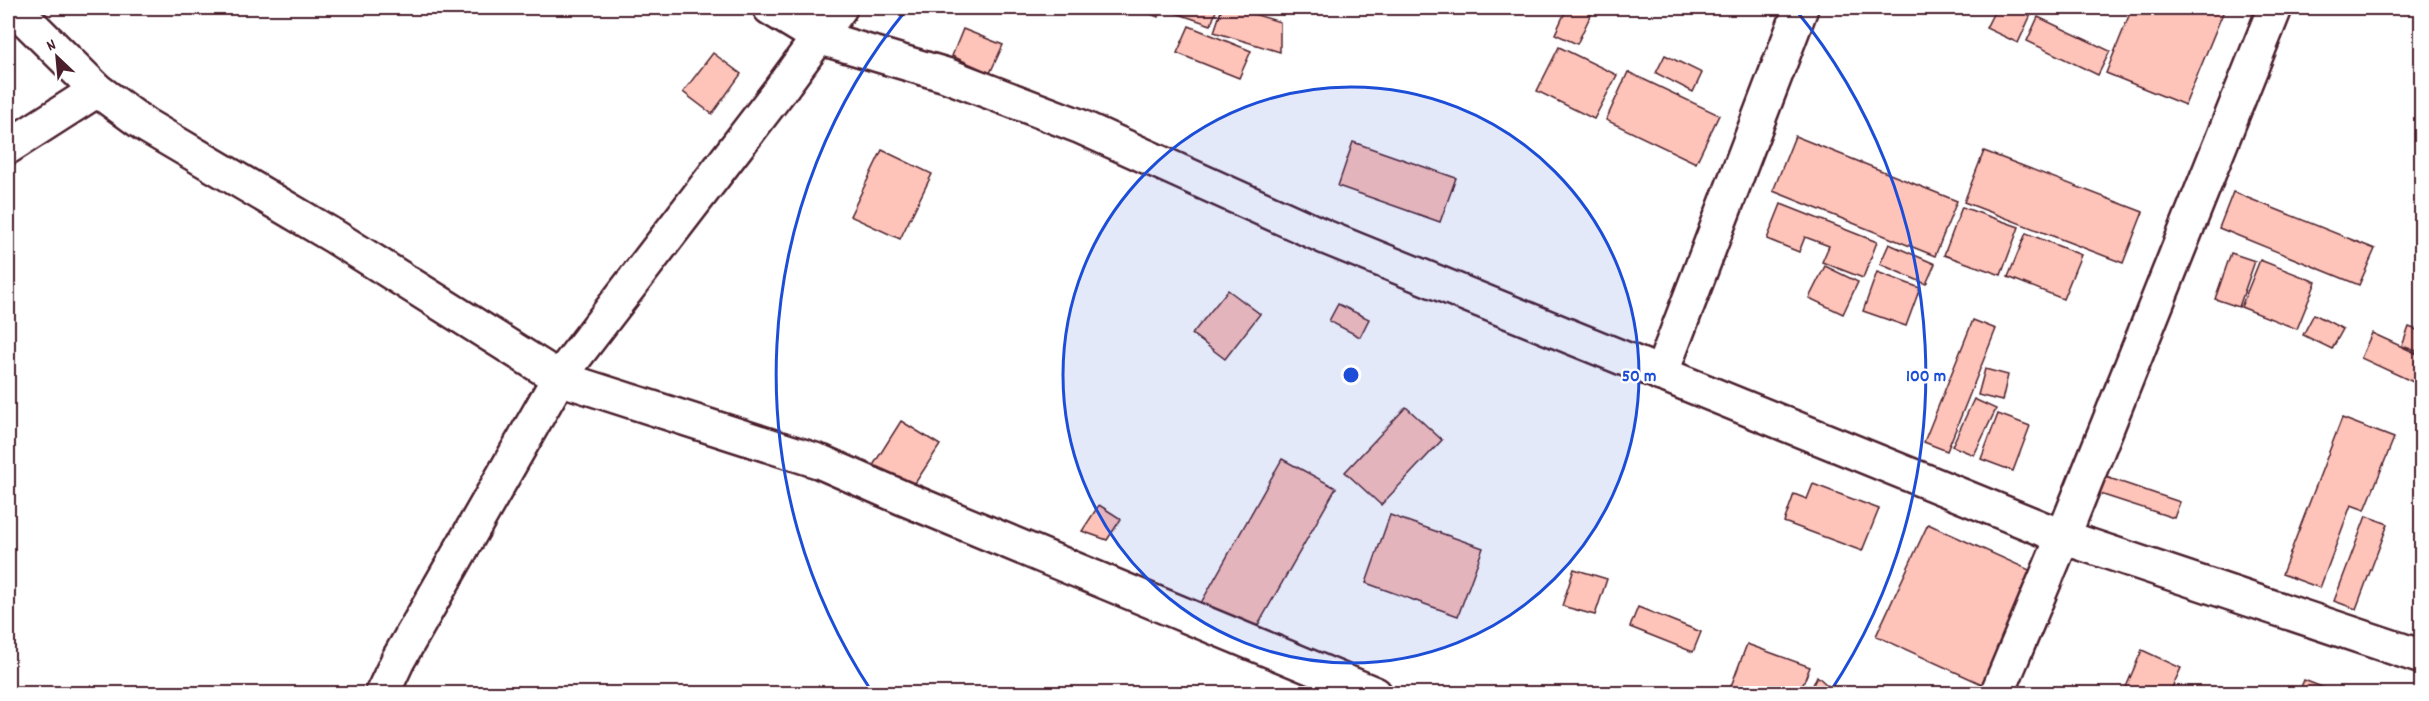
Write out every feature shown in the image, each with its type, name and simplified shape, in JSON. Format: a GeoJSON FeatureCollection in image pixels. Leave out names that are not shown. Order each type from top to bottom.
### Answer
{"type":"FeatureCollection","features":[{"type":"Feature","properties":{"kind":"street"},"geometry":{"type":"LineString","coordinates":[[14,8],[97,90],[146,125],[335,237],[559,378],[821,462],[946,517],[1375,693]]}},
{"type":"Feature","properties":{"kind":"street"},"geometry":{"type":"LineString","coordinates":[[770,8],[818,37],[946,75],[1079,126],[1325,237],[2063,537],[2421,657]]}},
{"type":"Feature","properties":{"kind":"street"},"geometry":{"type":"LineString","coordinates":[[382,693],[398,660],[559,378],[718,172],[840,8]]}},
{"type":"Feature","properties":{"kind":"street"},"geometry":{"type":"LineString","coordinates":[[1661,374],[1801,8]]}},
{"type":"Feature","properties":{"kind":"street"},"geometry":{"type":"LineString","coordinates":[[1997,693],[2063,537],[2275,8]]}},
{"type":"Feature","properties":{"kind":"street"},"geometry":{"type":"LineString","coordinates":[[8,147],[97,90]]}},
{"type":"Feature","properties":{"kind":"building"},"geometry":{"type":"Polygon","coordinates":[[[1136,8],[1161,8],[1158,17],[1136,8]]]}},
{"type":"Feature","properties":{"kind":"building"},"geometry":{"type":"Polygon","coordinates":[[[1171,8],[1217,8],[1211,25],[1170,11],[1171,8]]]}},
{"type":"Feature","properties":{"kind":"building"},"geometry":{"type":"Polygon","coordinates":[[[1222,8],[1234,8],[1280,22],[1280,52],[1214,32],[1222,8]]]}},
{"type":"Feature","properties":{"kind":"building"},"geometry":{"type":"Polygon","coordinates":[[[1567,8],[1594,8],[1577,44],[1555,34],[1567,8]]]}},
{"type":"Feature","properties":{"kind":"building"},"geometry":{"type":"Polygon","coordinates":[[[1996,8],[2034,8],[2018,43],[1986,28],[1996,8]]]}},
{"type":"Feature","properties":{"kind":"building"},"geometry":{"type":"Polygon","coordinates":[[[2132,8],[2225,8],[2185,105],[2106,73],[2132,8]]]}},
{"type":"Feature","properties":{"kind":"building"},"geometry":{"type":"Polygon","coordinates":[[[2038,17],[2110,51],[2098,75],[2027,41],[2038,17]]]}},
{"type":"Feature","properties":{"kind":"building"},"geometry":{"type":"Polygon","coordinates":[[[1189,26],[1251,51],[1239,78],[1177,53],[1189,26]]]}},
{"type":"Feature","properties":{"kind":"building"},"geometry":{"type":"Polygon","coordinates":[[[963,29],[1003,45],[990,73],[952,56],[963,29]]]}},
{"type":"Feature","properties":{"kind":"building"},"geometry":{"type":"Polygon","coordinates":[[[1559,47],[1617,75],[1594,119],[1537,91],[1559,47]]]}},
{"type":"Feature","properties":{"kind":"building"},"geometry":{"type":"Polygon","coordinates":[[[713,53],[741,74],[712,114],[683,92],[713,53]]]}},
{"type":"Feature","properties":{"kind":"building"},"geometry":{"type":"Polygon","coordinates":[[[1665,55],[1702,73],[1693,92],[1656,73],[1665,55]]]}},
{"type":"Feature","properties":{"kind":"building"},"geometry":{"type":"Polygon","coordinates":[[[1628,72],[1719,115],[1696,163],[1606,120],[1628,72]]]}},
{"type":"Feature","properties":{"kind":"building"},"geometry":{"type":"Polygon","coordinates":[[[1795,136],[1957,201],[1935,256],[1773,191],[1795,136]]]}},
{"type":"Feature","properties":{"kind":"building"},"geometry":{"type":"Polygon","coordinates":[[[1353,142],[1456,178],[1440,222],[1338,186],[1353,142]]]}},
{"type":"Feature","properties":{"kind":"building"},"geometry":{"type":"Polygon","coordinates":[[[882,150],[932,174],[900,239],[850,216],[882,150]]]}},
{"type":"Feature","properties":{"kind":"building"},"geometry":{"type":"Polygon","coordinates":[[[1984,151],[2143,212],[2123,263],[1964,202],[1984,151]]]}},
{"type":"Feature","properties":{"kind":"building"},"geometry":{"type":"Polygon","coordinates":[[[2233,192],[2375,249],[2359,285],[2219,228],[2233,192]]]}},
{"type":"Feature","properties":{"kind":"building"},"geometry":{"type":"Polygon","coordinates":[[[1781,204],[1877,242],[1863,278],[1822,262],[1829,246],[1805,237],[1799,252],[1767,239],[1781,204]]]}},
{"type":"Feature","properties":{"kind":"building"},"geometry":{"type":"Polygon","coordinates":[[[1962,207],[2019,227],[2001,275],[1944,255],[1962,207]]]}},
{"type":"Feature","properties":{"kind":"building"},"geometry":{"type":"Polygon","coordinates":[[[2026,233],[2081,255],[2063,299],[2008,277],[2026,233]]]}},
{"type":"Feature","properties":{"kind":"building"},"geometry":{"type":"Polygon","coordinates":[[[1889,244],[1935,264],[1926,284],[1880,264],[1889,244]]]}},
{"type":"Feature","properties":{"kind":"building"},"geometry":{"type":"Polygon","coordinates":[[[2231,253],[2255,261],[2239,307],[2215,299],[2231,253]]]}},
{"type":"Feature","properties":{"kind":"building"},"geometry":{"type":"Polygon","coordinates":[[[2260,260],[2316,282],[2297,329],[2241,307],[2260,260]]]}},
{"type":"Feature","properties":{"kind":"building"},"geometry":{"type":"Polygon","coordinates":[[[1825,266],[1858,282],[1843,314],[1809,298],[1825,266]]]}},
{"type":"Feature","properties":{"kind":"building"},"geometry":{"type":"Polygon","coordinates":[[[1877,272],[1920,288],[1906,326],[1863,311],[1877,272]]]}},
{"type":"Feature","properties":{"kind":"building"},"geometry":{"type":"Polygon","coordinates":[[[1228,290],[1260,314],[1225,359],[1192,334],[1228,290]]]}},
{"type":"Feature","properties":{"kind":"building"},"geometry":{"type":"Polygon","coordinates":[[[1338,304],[1369,319],[1360,337],[1329,321],[1338,304]]]}},
{"type":"Feature","properties":{"kind":"building"},"geometry":{"type":"Polygon","coordinates":[[[2314,314],[2343,329],[2332,349],[2303,335],[2314,314]]]}},
{"type":"Feature","properties":{"kind":"building"},"geometry":{"type":"Polygon","coordinates":[[[1973,320],[1996,329],[1947,451],[1924,442],[1973,320]]]}},
{"type":"Feature","properties":{"kind":"building"},"geometry":{"type":"Polygon","coordinates":[[[2409,327],[2422,332],[2422,353],[2402,346],[2409,327]]]}},
{"type":"Feature","properties":{"kind":"building"},"geometry":{"type":"Polygon","coordinates":[[[2372,333],[2422,356],[2422,386],[2361,358],[2372,333]]]}},
{"type":"Feature","properties":{"kind":"building"},"geometry":{"type":"Polygon","coordinates":[[[1985,369],[2008,375],[2002,401],[1978,395],[1985,369]]]}},
{"type":"Feature","properties":{"kind":"building"},"geometry":{"type":"Polygon","coordinates":[[[1974,399],[1996,409],[1974,455],[1952,446],[1974,399]]]}},
{"type":"Feature","properties":{"kind":"building"},"geometry":{"type":"Polygon","coordinates":[[[1406,407],[1442,440],[1381,505],[1345,472],[1406,407]]]}},
{"type":"Feature","properties":{"kind":"building"},"geometry":{"type":"Polygon","coordinates":[[[1998,414],[2030,426],[2013,471],[1981,459],[1998,414]]]}},
{"type":"Feature","properties":{"kind":"building"},"geometry":{"type":"Polygon","coordinates":[[[2342,418],[2394,438],[2365,510],[2351,505],[2320,588],[2282,574],[2342,418]]]}},
{"type":"Feature","properties":{"kind":"building"},"geometry":{"type":"Polygon","coordinates":[[[901,421],[940,445],[910,491],[872,467],[901,421]]]}},
{"type":"Feature","properties":{"kind":"building"},"geometry":{"type":"Polygon","coordinates":[[[1282,459],[1336,488],[1254,632],[1201,603],[1282,459]]]}},
{"type":"Feature","properties":{"kind":"building"},"geometry":{"type":"Polygon","coordinates":[[[2100,475],[2180,502],[2174,518],[2094,492],[2100,475]]]}},
{"type":"Feature","properties":{"kind":"building"},"geometry":{"type":"Polygon","coordinates":[[[1813,484],[1879,509],[1862,551],[1784,522],[1794,494],[1807,499],[1813,484]]]}},
{"type":"Feature","properties":{"kind":"building"},"geometry":{"type":"Polygon","coordinates":[[[1099,505],[1121,519],[1107,540],[1082,531],[1099,505]]]}},
{"type":"Feature","properties":{"kind":"building"},"geometry":{"type":"Polygon","coordinates":[[[1390,515],[1483,548],[1458,616],[1366,583],[1390,515]]]}},
{"type":"Feature","properties":{"kind":"building"},"geometry":{"type":"Polygon","coordinates":[[[2366,516],[2388,524],[2356,609],[2334,601],[2366,516]]]}},
{"type":"Feature","properties":{"kind":"building"},"geometry":{"type":"Polygon","coordinates":[[[1928,524],[2036,573],[1984,685],[1876,636],[1928,524]]]}},
{"type":"Feature","properties":{"kind":"building"},"geometry":{"type":"Polygon","coordinates":[[[1574,569],[1607,579],[1595,615],[1562,606],[1574,569]]]}},
{"type":"Feature","properties":{"kind":"building"},"geometry":{"type":"Polygon","coordinates":[[[1638,607],[1701,632],[1693,652],[1630,627],[1638,607]]]}},
{"type":"Feature","properties":{"kind":"building"},"geometry":{"type":"Polygon","coordinates":[[[1747,644],[1810,667],[1799,694],[1728,694],[1747,644]]]}},
{"type":"Feature","properties":{"kind":"building"},"geometry":{"type":"Polygon","coordinates":[[[2142,650],[2181,668],[2169,694],[2123,694],[2142,650]]]}},
{"type":"Feature","properties":{"kind":"building"},"geometry":{"type":"Polygon","coordinates":[[[1817,676],[1837,694],[1809,694],[1817,676]]]}},
{"type":"Feature","properties":{"kind":"building"},"geometry":{"type":"Polygon","coordinates":[[[2304,680],[2327,689],[2326,694],[2298,694],[2304,680]]]}}]}
